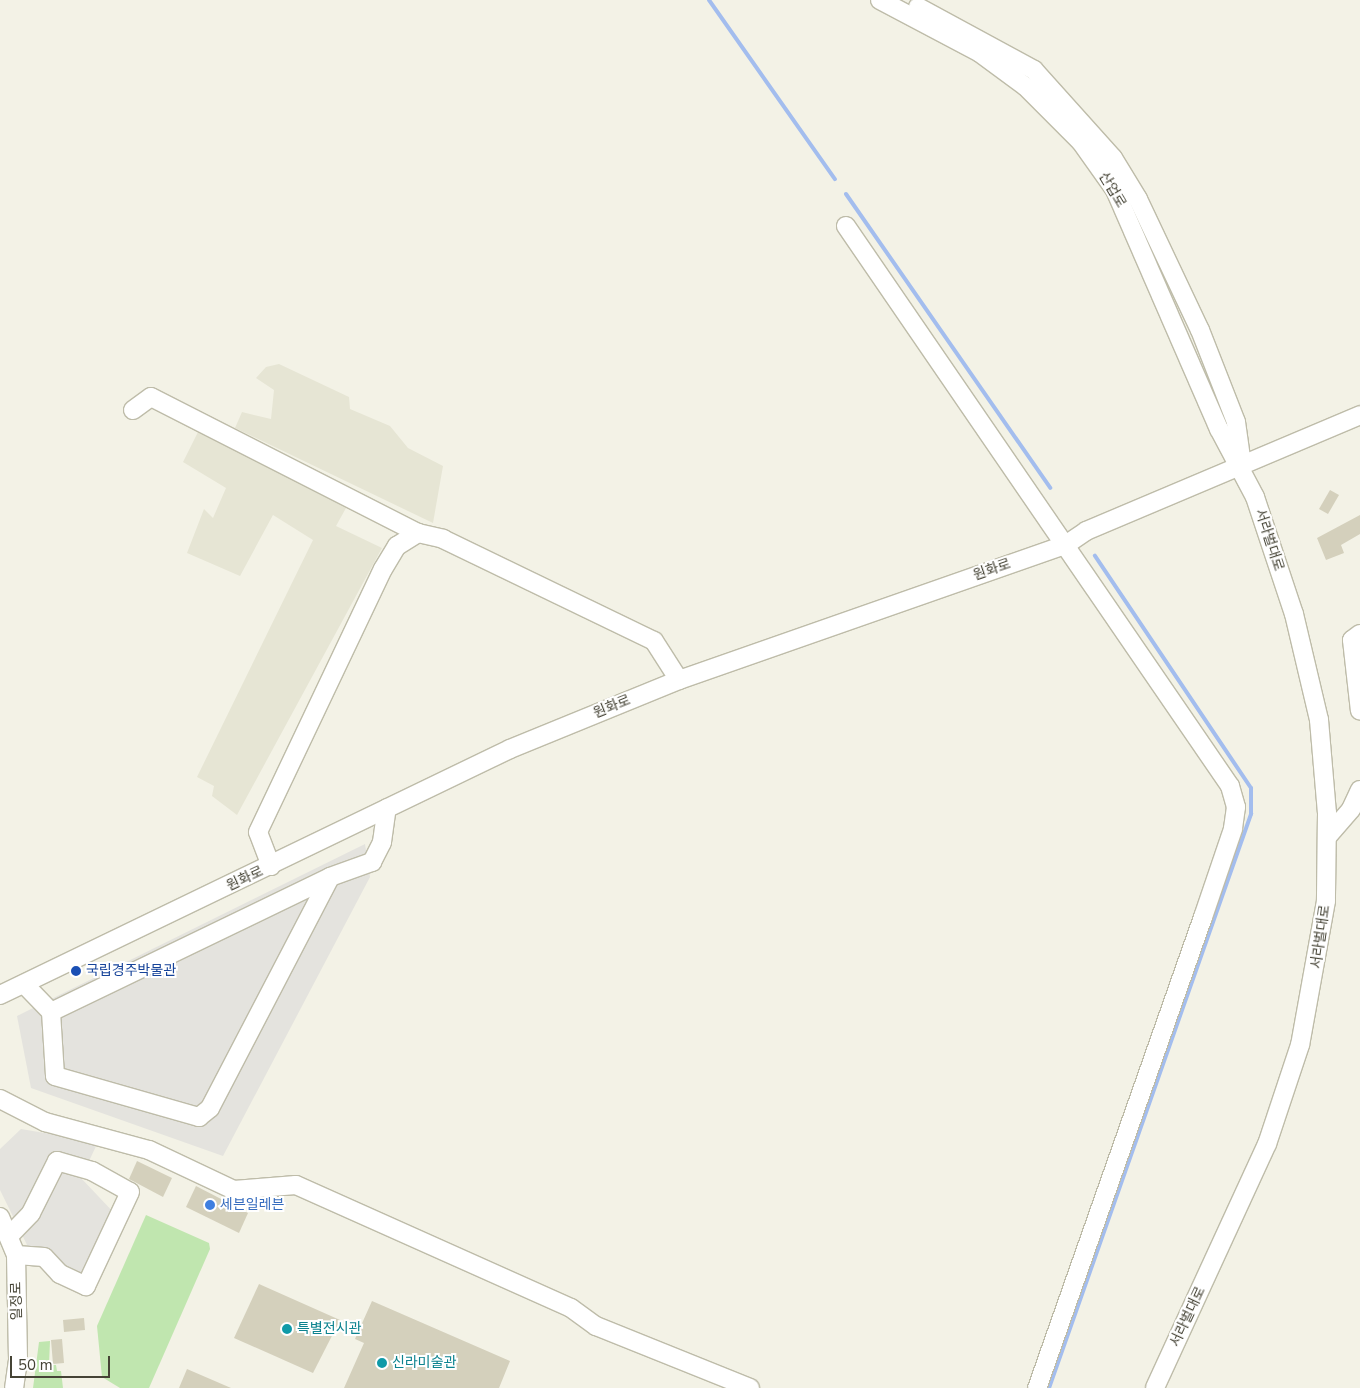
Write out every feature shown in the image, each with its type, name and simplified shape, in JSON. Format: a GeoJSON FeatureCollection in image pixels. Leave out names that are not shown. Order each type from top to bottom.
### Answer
{"type":"FeatureCollection","features":[{"type":"Feature","properties":{"kind":"street","name":"산업로"},"geometry":{"type":"LineString","coordinates":[[880,0],[980,53],[1025,86],[1081,142],[1115,190],[1219,429],[1242,466]]}},
{"type":"Feature","properties":{"kind":"street","name":"산업로"},"geometry":{"type":"LineString","coordinates":[[905,0],[1034,70],[1113,158],[1138,200],[1200,330],[1236,422],[1242,466]]}},
{"type":"Feature","properties":{"kind":"street"},"geometry":{"type":"LineString","coordinates":[[846,226],[1066,544],[1230,786],[1236,807],[1233,829],[1203,917],[1037,1388]]}},
{"type":"Feature","properties":{"kind":"street"},"geometry":{"type":"LineString","coordinates":[[132,410],[151,397],[418,533],[443,539],[654,641],[679,680]]}},
{"type":"Feature","properties":{"kind":"street"},"geometry":{"type":"LineString","coordinates":[[1242,466],[1360,415]]}},
{"type":"Feature","properties":{"kind":"street","name":"원화로"},"geometry":{"type":"LineString","coordinates":[[0,995],[271,866],[510,749],[679,680],[1066,544],[1086,531],[1242,466]]}},
{"type":"Feature","properties":{"kind":"street","name":"서라벌대로"},"geometry":{"type":"LineString","coordinates":[[1155,1388],[1268,1144],[1286,1093],[1316,975],[1326,901],[1327,837],[1319,720],[1294,614],[1242,466]]}},
{"type":"Feature","properties":{"kind":"street"},"geometry":{"type":"LineString","coordinates":[[271,866],[258,832],[383,569],[397,546],[418,533]]}},
{"type":"Feature","properties":{"kind":"street"},"geometry":{"type":"LineString","coordinates":[[1360,634],[1352,640],[1360,710]]}},
{"type":"Feature","properties":{"kind":"street"},"geometry":{"type":"LineString","coordinates":[[1327,837],[1351,809],[1360,790]]}},
{"type":"Feature","properties":{"kind":"street"},"geometry":{"type":"LineString","coordinates":[[51,1012],[330,877],[372,862],[382,842],[387,808]]}},
{"type":"Feature","properties":{"kind":"street"},"geometry":{"type":"LineString","coordinates":[[24,984],[51,1012],[55,1076],[199,1117],[210,1108],[330,877]]}},
{"type":"Feature","properties":{"kind":"street"},"geometry":{"type":"LineString","coordinates":[[0,1099],[45,1122],[149,1150],[234,1190],[296,1185],[571,1308],[596,1326],[750,1388]]}},
{"type":"Feature","properties":{"kind":"street"},"geometry":{"type":"LineString","coordinates":[[10,1235],[31,1213],[57,1161],[92,1170],[130,1192],[86,1286],[60,1274],[44,1257],[16,1254]]}},
{"type":"Feature","properties":{"kind":"street","name":"일정로"},"geometry":{"type":"LineString","coordinates":[[0,1217],[10,1235],[16,1254],[18,1360],[14,1388]]}},
{"type":"Feature","properties":{"kind":"shaded area"},"geometry":{"type":"Polygon","coordinates":[[[279,364],[349,397],[350,409],[390,426],[408,448],[443,466],[433,523],[235,428],[242,412],[271,419],[274,390],[256,378],[266,367],[279,364]]]}},
{"type":"Feature","properties":{"kind":"shaded area"},"geometry":{"type":"Polygon","coordinates":[[[200,428],[346,508],[336,526],[382,548],[237,815],[212,796],[214,786],[197,777],[313,540],[273,515],[240,576],[187,553],[204,509],[213,518],[226,488],[183,462],[200,428]]]}},
{"type":"Feature","properties":{"kind":"shaded area"},"geometry":{"type":"Polygon","coordinates":[[[365,844],[370,877],[223,1156],[31,1088],[17,1016],[365,844]]]}},
{"type":"Feature","properties":{"kind":"shaded area"},"geometry":{"type":"Polygon","coordinates":[[[21,1129],[98,1142],[81,1178],[116,1215],[83,1280],[33,1257],[0,1190],[0,1149],[21,1129]]]}},
{"type":"Feature","properties":{"kind":"green space"},"geometry":{"type":"Polygon","coordinates":[[[146,1215],[209,1243],[210,1249],[149,1388],[120,1388],[102,1377],[97,1326],[146,1215]]]}},
{"type":"Feature","properties":{"kind":"green space"},"geometry":{"type":"Polygon","coordinates":[[[50,1341],[49,1365],[56,1365],[57,1371],[61,1371],[63,1388],[33,1388],[39,1342],[50,1341]]]}},
{"type":"Feature","properties":{"kind":"building"},"geometry":{"type":"Polygon","coordinates":[[[1330,490],[1339,495],[1328,514],[1319,509],[1330,490]]]}},
{"type":"Feature","properties":{"kind":"building"},"geometry":{"type":"Polygon","coordinates":[[[1360,515],[1360,534],[1341,545],[1344,553],[1326,560],[1317,538],[1360,515]]]}},
{"type":"Feature","properties":{"kind":"building"},"geometry":{"type":"Polygon","coordinates":[[[137,1161],[172,1178],[163,1197],[129,1179],[137,1161]]]}},
{"type":"Feature","properties":{"kind":"building"},"geometry":{"type":"Polygon","coordinates":[[[196,1186],[248,1213],[239,1233],[186,1207],[196,1186]]]}},
{"type":"Feature","properties":{"kind":"building","name":"특별전시관"},"geometry":{"type":"Polygon","coordinates":[[[259,1284],[340,1320],[313,1373],[234,1338],[259,1284]]]}},
{"type":"Feature","properties":{"kind":"building"},"geometry":{"type":"Polygon","coordinates":[[[372,1301],[510,1361],[499,1388],[344,1388],[364,1343],[355,1339],[372,1301]]]}},
{"type":"Feature","properties":{"kind":"building"},"geometry":{"type":"Polygon","coordinates":[[[84,1318],[85,1330],[64,1332],[63,1320],[84,1318]]]}},
{"type":"Feature","properties":{"kind":"building"},"geometry":{"type":"Polygon","coordinates":[[[62,1339],[64,1363],[53,1364],[51,1340],[62,1339]]]}},
{"type":"Feature","properties":{"kind":"building"},"geometry":{"type":"Polygon","coordinates":[[[187,1369],[231,1388],[179,1388],[187,1369]]]}},
{"type":"Feature","properties":{"kind":"waterway"},"geometry":{"type":"LineString","coordinates":[[709,0],[835,179]]}},
{"type":"Feature","properties":{"kind":"waterway"},"geometry":{"type":"LineString","coordinates":[[846,194],[1050,488]]}},
{"type":"Feature","properties":{"kind":"waterway"},"geometry":{"type":"LineString","coordinates":[[1049,1388],[1251,814],[1251,788],[1095,556]]}},
{"type":"Feature","properties":{"kind":"place","name":"국립경주박물관"},"geometry":{"type":"Point","coordinates":[76,971]}},
{"type":"Feature","properties":{"kind":"place","name":"세븐일레븐"},"geometry":{"type":"Point","coordinates":[210,1205]}},
{"type":"Feature","properties":{"kind":"place","name":"특별전시관"},"geometry":{"type":"Point","coordinates":[287,1329]}},
{"type":"Feature","properties":{"kind":"place","name":"신라미술관"},"geometry":{"type":"Point","coordinates":[382,1363]}}]}
